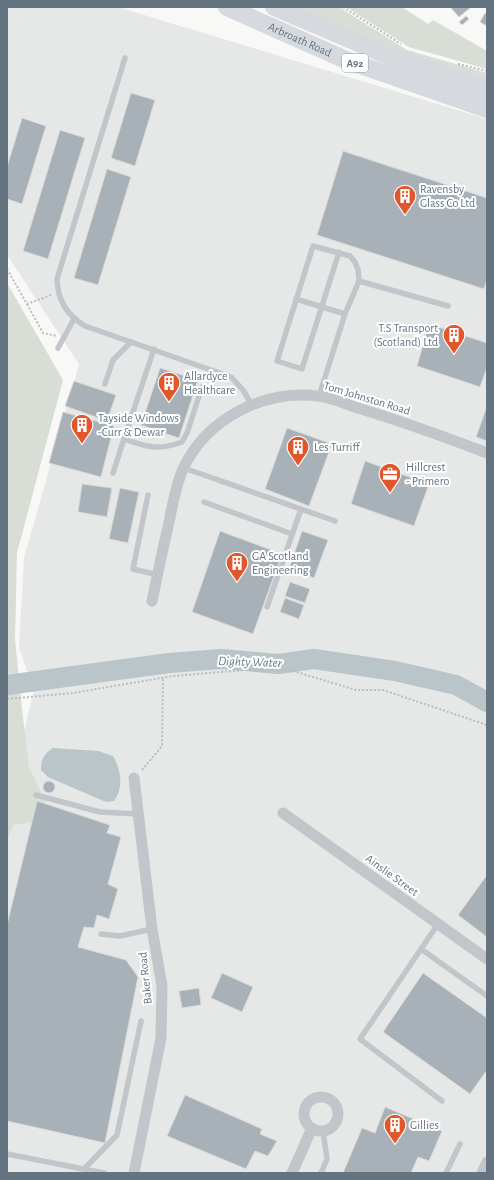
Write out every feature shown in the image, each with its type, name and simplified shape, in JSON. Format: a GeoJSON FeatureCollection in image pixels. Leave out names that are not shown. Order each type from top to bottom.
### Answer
{"type":"FeatureCollection","features":[{"type":"Feature","properties":{"kind":"main road","name":"Arbroath Road"},"geometry":{"type":"LineString","coordinates":[[227,7],[346,60],[487,109]]}},
{"type":"Feature","properties":{"kind":"main road","name":"Arbroath Road"},"geometry":{"type":"LineString","coordinates":[[274,7],[389,56],[487,90]]}},
{"type":"Feature","properties":{"kind":"street","name":"Tom Johnston Road"},"geometry":{"type":"LineString","coordinates":[[152,601],[174,496],[184,468],[199,444],[220,422],[252,405],[275,398],[297,395],[319,396],[410,424],[487,453]]}},
{"type":"Feature","properties":{"kind":"street","name":"Baker Road"},"geometry":{"type":"LineString","coordinates":[[134,778],[152,929],[162,986],[161,1038],[134,1173]]}},
{"type":"Feature","properties":{"kind":"street","name":"Ainslie Street"},"geometry":{"type":"LineString","coordinates":[[283,813],[487,959]]}},
{"type":"Feature","properties":{"kind":"street"},"geometry":{"type":"LineString","coordinates":[[292,1173],[317,1130]]}},
{"type":"Feature","properties":{"kind":"street"},"geometry":{"type":"LineString","coordinates":[[482,1173],[487,1162]]}},
{"type":"Feature","properties":{"kind":"lane"},"geometry":{"type":"LineString","coordinates":[[125,58],[57,279],[58,292],[64,308],[74,319],[85,326],[231,377],[243,390],[252,405]]}},
{"type":"Feature","properties":{"kind":"lane"},"geometry":{"type":"LineString","coordinates":[[319,396],[344,314],[359,281],[356,262],[350,256],[339,252],[312,246],[277,361],[302,369],[339,252]]}},
{"type":"Feature","properties":{"kind":"lane"},"geometry":{"type":"LineString","coordinates":[[359,281],[448,306]]}},
{"type":"Feature","properties":{"kind":"lane"},"geometry":{"type":"LineString","coordinates":[[296,299],[344,314]]}},
{"type":"Feature","properties":{"kind":"lane"},"geometry":{"type":"LineString","coordinates":[[58,348],[74,319]]}},
{"type":"Feature","properties":{"kind":"lane"},"geometry":{"type":"LineString","coordinates":[[105,384],[113,360],[131,342]]}},
{"type":"Feature","properties":{"kind":"lane"},"geometry":{"type":"LineString","coordinates":[[113,473],[154,350]]}},
{"type":"Feature","properties":{"kind":"lane"},"geometry":{"type":"LineString","coordinates":[[124,438],[152,448],[169,447],[182,442],[187,433],[202,387]]}},
{"type":"Feature","properties":{"kind":"lane"},"geometry":{"type":"LineString","coordinates":[[184,468],[336,520]]}},
{"type":"Feature","properties":{"kind":"lane"},"geometry":{"type":"LineString","coordinates":[[148,495],[133,569],[158,575]]}},
{"type":"Feature","properties":{"kind":"lane"},"geometry":{"type":"LineString","coordinates":[[204,502],[292,534]]}},
{"type":"Feature","properties":{"kind":"lane"},"geometry":{"type":"LineString","coordinates":[[267,607],[301,509]]}},
{"type":"Feature","properties":{"kind":"lane"},"geometry":{"type":"LineString","coordinates":[[36,795],[100,812],[138,814]]}},
{"type":"Feature","properties":{"kind":"lane"},"geometry":{"type":"LineString","coordinates":[[438,924],[360,1039],[442,1101]]}},
{"type":"Feature","properties":{"kind":"lane"},"geometry":{"type":"LineString","coordinates":[[101,934],[120,936],[152,929]]}},
{"type":"Feature","properties":{"kind":"lane"},"geometry":{"type":"LineString","coordinates":[[421,949],[487,996]]}},
{"type":"Feature","properties":{"kind":"lane"},"geometry":{"type":"LineString","coordinates":[[85,1168],[118,1135],[141,1021]]}},
{"type":"Feature","properties":{"kind":"lane"},"geometry":{"type":"LineString","coordinates":[[317,1130],[327,1159],[321,1173]]}},
{"type":"Feature","properties":{"kind":"lane"},"geometry":{"type":"LineString","coordinates":[[446,1173],[460,1144]]}},
{"type":"Feature","properties":{"kind":"lane"},"geometry":{"type":"LineString","coordinates":[[7,1154],[85,1168],[104,1173]]}},
{"type":"Feature","properties":{"kind":"path"},"geometry":{"type":"LineString","coordinates":[[343,7],[401,45]]}},
{"type":"Feature","properties":{"kind":"path"},"geometry":{"type":"LineString","coordinates":[[458,64],[487,71]]}},
{"type":"Feature","properties":{"kind":"path"},"geometry":{"type":"LineString","coordinates":[[7,269],[43,333],[64,337]]}},
{"type":"Feature","properties":{"kind":"path"},"geometry":{"type":"LineString","coordinates":[[27,304],[58,292]]}},
{"type":"Feature","properties":{"kind":"path"},"geometry":{"type":"LineString","coordinates":[[7,699],[73,693],[163,677],[245,670],[293,671],[356,690],[383,690],[487,725]]}},
{"type":"Feature","properties":{"kind":"path"},"geometry":{"type":"LineString","coordinates":[[134,778],[162,746],[163,677]]}},
{"type":"Feature","properties":{"kind":"shaded area"},"geometry":{"type":"Polygon","coordinates":[[[7,7],[118,7],[487,119],[487,1173],[7,1173],[7,802],[34,690],[19,648],[24,558],[79,364],[7,255],[7,7]]]}},
{"type":"Feature","properties":{"kind":"shaded area"},"geometry":{"type":"Polygon","coordinates":[[[284,7],[339,7],[407,50],[487,73],[487,84],[284,7]]]}},
{"type":"Feature","properties":{"kind":"shaded area"},"geometry":{"type":"Polygon","coordinates":[[[346,7],[402,7],[428,24],[433,20],[487,51],[487,69],[409,47],[346,7]]]}},
{"type":"Feature","properties":{"kind":"shaded area"},"geometry":{"type":"Polygon","coordinates":[[[7,283],[63,380],[17,553],[15,639],[29,767],[48,807],[61,817],[13,825],[7,840],[7,283]]]}},
{"type":"Feature","properties":{"kind":"shaded area"},"geometry":{"type":"Polygon","coordinates":[[[53,748],[98,751],[113,756],[118,767],[120,778],[119,790],[114,801],[106,802],[48,777],[41,770],[42,760],[47,752],[53,748]]]}},
{"type":"Feature","properties":{"kind":"building"},"geometry":{"type":"Polygon","coordinates":[[[451,8],[470,8],[459,17],[451,8]]]}},
{"type":"Feature","properties":{"kind":"building"},"geometry":{"type":"Polygon","coordinates":[[[485,13],[487,15],[487,26],[480,22],[485,13]]]}},
{"type":"Feature","properties":{"kind":"building"},"geometry":{"type":"Polygon","coordinates":[[[466,16],[469,19],[462,25],[459,22],[466,16]]]}},
{"type":"Feature","properties":{"kind":"building"},"geometry":{"type":"Polygon","coordinates":[[[131,93],[155,100],[135,166],[111,158],[131,93]]]}},
{"type":"Feature","properties":{"kind":"building"},"geometry":{"type":"Polygon","coordinates":[[[22,118],[46,126],[22,204],[7,199],[7,167],[22,118]]]}},
{"type":"Feature","properties":{"kind":"building"},"geometry":{"type":"Polygon","coordinates":[[[60,130],[85,138],[48,259],[23,251],[60,130]]]}},
{"type":"Feature","properties":{"kind":"building","name":"Ravensby Glass Co Ltd"},"geometry":{"type":"Polygon","coordinates":[[[343,151],[487,198],[487,279],[484,289],[317,235],[343,151]]]}},
{"type":"Feature","properties":{"kind":"building"},"geometry":{"type":"Polygon","coordinates":[[[107,169],[131,177],[98,285],[74,278],[107,169]]]}},
{"type":"Feature","properties":{"kind":"building","name":"T.S Transport (Scotland) Ltd"},"geometry":{"type":"Polygon","coordinates":[[[429,324],[487,343],[487,367],[480,387],[417,366],[429,324]]]}},
{"type":"Feature","properties":{"kind":"building","name":"Allardyce Healthcare"},"geometry":{"type":"Polygon","coordinates":[[[160,368],[198,380],[179,438],[141,425],[160,368]]]}},
{"type":"Feature","properties":{"kind":"building"},"geometry":{"type":"Polygon","coordinates":[[[74,381],[116,395],[107,421],[65,406],[74,381]]]}},
{"type":"Feature","properties":{"kind":"building"},"geometry":{"type":"Polygon","coordinates":[[[487,406],[487,441],[476,437],[487,406]]]}},
{"type":"Feature","properties":{"kind":"building","name":"Tayside Windows -Curr & Dewar"},"geometry":{"type":"Polygon","coordinates":[[[63,412],[114,426],[101,477],[49,463],[63,412]]]}},
{"type":"Feature","properties":{"kind":"building","name":"Les Turriff"},"geometry":{"type":"Polygon","coordinates":[[[287,428],[332,444],[309,506],[265,489],[287,428]]]}},
{"type":"Feature","properties":{"kind":"building","name":"Hillcrest - Primero"},"geometry":{"type":"Polygon","coordinates":[[[365,461],[429,484],[414,526],[351,504],[365,461]]]}},
{"type":"Feature","properties":{"kind":"building"},"geometry":{"type":"Polygon","coordinates":[[[82,484],[112,488],[107,517],[78,512],[82,484]]]}},
{"type":"Feature","properties":{"kind":"building"},"geometry":{"type":"Polygon","coordinates":[[[120,488],[139,492],[128,543],[109,539],[120,488]]]}},
{"type":"Feature","properties":{"kind":"building","name":"GA Scotland Engineering"},"geometry":{"type":"Polygon","coordinates":[[[220,531],[282,554],[253,634],[192,612],[220,531]]]}},
{"type":"Feature","properties":{"kind":"building"},"geometry":{"type":"Polygon","coordinates":[[[302,531],[328,540],[314,578],[289,569],[302,531]]]}},
{"type":"Feature","properties":{"kind":"building"},"geometry":{"type":"Polygon","coordinates":[[[290,582],[310,589],[305,603],[285,596],[290,582]]]}},
{"type":"Feature","properties":{"kind":"building"},"geometry":{"type":"Polygon","coordinates":[[[285,598],[304,605],[299,619],[280,612],[285,598]]]}},
{"type":"Feature","properties":{"kind":"building"},"geometry":{"type":"Polygon","coordinates":[[[51,781],[54,782],[54,792],[47,793],[44,792],[43,785],[44,782],[51,781]]]}},
{"type":"Feature","properties":{"kind":"building"},"geometry":{"type":"Polygon","coordinates":[[[37,801],[110,825],[107,833],[121,837],[108,884],[118,889],[109,919],[97,915],[94,928],[84,927],[78,947],[126,960],[138,977],[105,1143],[7,1121],[7,925],[37,801]]]}},
{"type":"Feature","properties":{"kind":"building"},"geometry":{"type":"Polygon","coordinates":[[[487,875],[487,937],[458,915],[487,875]]]}},
{"type":"Feature","properties":{"kind":"building"},"geometry":{"type":"Polygon","coordinates":[[[222,973],[253,987],[242,1012],[211,998],[222,973]]]}},
{"type":"Feature","properties":{"kind":"building"},"geometry":{"type":"Polygon","coordinates":[[[423,973],[487,1018],[487,1070],[470,1094],[383,1032],[423,973]]]}},
{"type":"Feature","properties":{"kind":"building"},"geometry":{"type":"Polygon","coordinates":[[[199,988],[201,1005],[182,1008],[179,991],[199,988]]]}},
{"type":"Feature","properties":{"kind":"building"},"geometry":{"type":"Polygon","coordinates":[[[185,1095],[262,1129],[260,1134],[277,1141],[268,1156],[255,1151],[246,1169],[167,1136],[185,1095]]]}},
{"type":"Feature","properties":{"kind":"building","name":"Gillies"},"geometry":{"type":"Polygon","coordinates":[[[385,1107],[442,1131],[429,1161],[418,1157],[411,1173],[343,1173],[362,1128],[375,1133],[385,1107]]]}},
{"type":"Feature","properties":{"kind":"waterway","name":"Dighty Water"},"geometry":{"type":"LineString","coordinates":[[7,685],[169,663],[222,659],[278,664],[314,659],[395,671],[456,685],[487,702]]}},
{"type":"Feature","properties":{"kind":"place","name":"Ravensby Glass Co Ltd"},"geometry":{"type":"Point","coordinates":[405,216]}},
{"type":"Feature","properties":{"kind":"place","name":"T.S Transport (Scotland) Ltd"},"geometry":{"type":"Point","coordinates":[454,354]}},
{"type":"Feature","properties":{"kind":"place","name":"Allardyce Healthcare"},"geometry":{"type":"Point","coordinates":[169,402]}},
{"type":"Feature","properties":{"kind":"place","name":"Tayside Windows -Curr & Dewar"},"geometry":{"type":"Point","coordinates":[82,444]}},
{"type":"Feature","properties":{"kind":"place","name":"Les Turriff"},"geometry":{"type":"Point","coordinates":[298,466]}},
{"type":"Feature","properties":{"kind":"place","name":"Hillcrest - Primero"},"geometry":{"type":"Point","coordinates":[390,494]}},
{"type":"Feature","properties":{"kind":"place","name":"GA Scotland Engineering"},"geometry":{"type":"Point","coordinates":[237,582]}},
{"type":"Feature","properties":{"kind":"place","name":"Gillies"},"geometry":{"type":"Point","coordinates":[395,1144]}}]}
